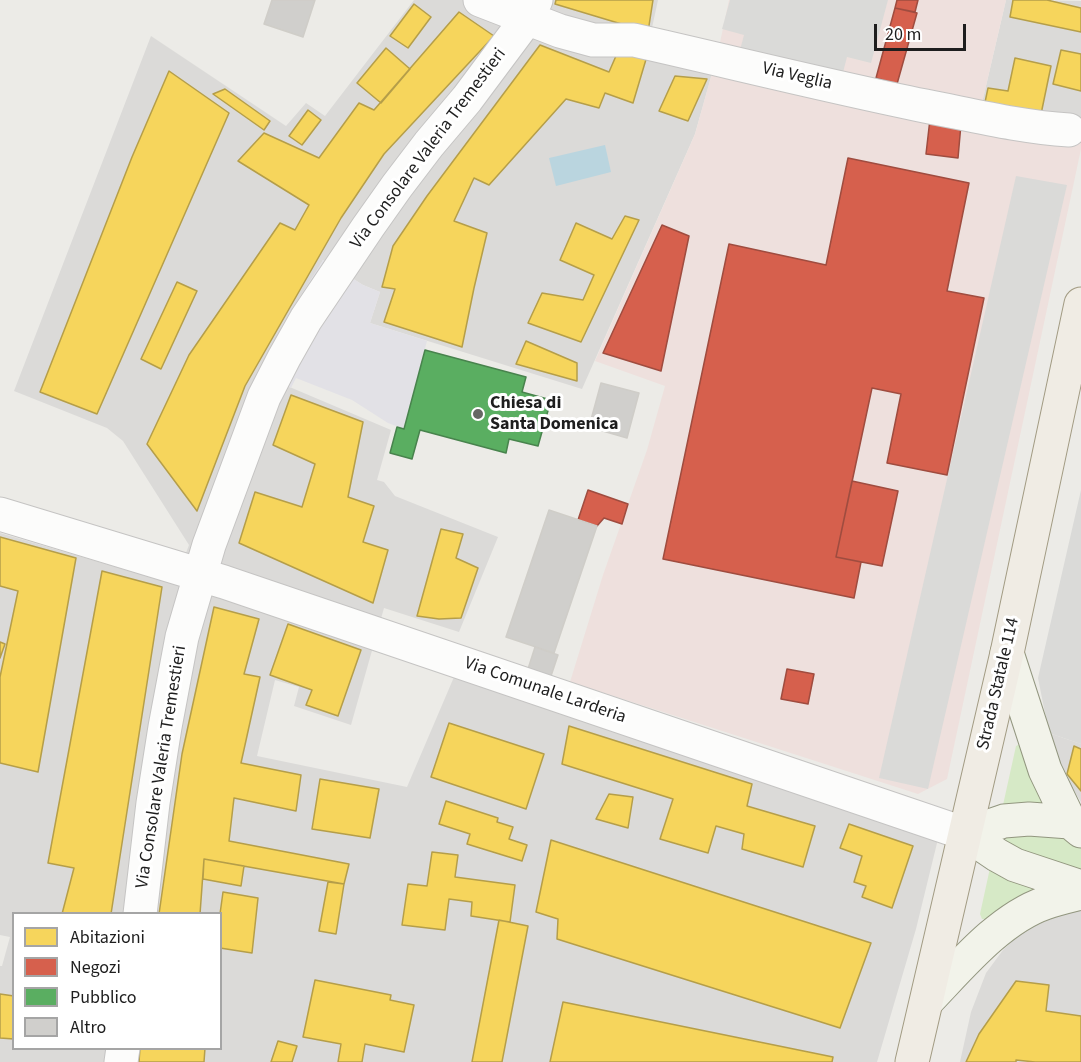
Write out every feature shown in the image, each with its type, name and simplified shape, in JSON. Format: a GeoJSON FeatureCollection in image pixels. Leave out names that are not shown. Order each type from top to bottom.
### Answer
{"type":"FeatureCollection","features":[{"type":"Feature","properties":{"kind":"main road","name":"Strada Statale 114"},"geometry":{"type":"LineString","coordinates":[[912,1062],[1007,653],[1081,304]]}},
{"type":"Feature","properties":{"kind":"street","name":"Via Veglia"},"geometry":{"type":"LineString","coordinates":[[480,0],[532,9],[560,31],[593,40],[634,40],[901,101],[1000,121],[1069,130]]}},
{"type":"Feature","properties":{"kind":"street","name":"Via Consolare Valeria Tremestieri"},"geometry":{"type":"LineString","coordinates":[[140,912],[153,803],[182,637],[224,502],[264,397],[306,319],[396,186],[467,99],[532,9]]}},
{"type":"Feature","properties":{"kind":"street","name":"Via Comunale Larderia"},"geometry":{"type":"LineString","coordinates":[[0,514],[200,574],[966,834],[1015,864],[1081,887]]}},
{"type":"Feature","properties":{"kind":"street"},"geometry":{"type":"LineString","coordinates":[[1007,653],[1046,770],[1075,827]]}},
{"type":"Feature","properties":{"kind":"street"},"geometry":{"type":"LineString","coordinates":[[966,834],[1004,821],[1029,819],[1075,827]]}},
{"type":"Feature","properties":{"kind":"street"},"geometry":{"type":"LineString","coordinates":[[927,1001],[981,945],[1002,927],[1043,903],[1081,893]]}},
{"type":"Feature","properties":{"kind":"shaded area"},"geometry":{"type":"Polygon","coordinates":[[[414,0],[658,0],[650,37],[718,52],[695,134],[582,389],[370,323],[380,292],[363,285],[323,260],[259,374],[391,430],[377,480],[384,482],[395,496],[498,537],[459,632],[384,608],[351,725],[294,706],[299,687],[275,680],[257,756],[407,787],[454,677],[938,839],[916,929],[877,1062],[0,1062],[0,966],[2,966],[10,937],[0,935],[0,533],[174,584],[189,545],[123,441],[107,428],[14,391],[151,36],[286,126],[306,103],[325,116],[414,0]]]}},
{"type":"Feature","properties":{"kind":"shaded area"},"geometry":{"type":"Polygon","coordinates":[[[729,0],[1006,0],[982,103],[1081,123],[1081,149],[947,779],[918,794],[570,682],[603,575],[647,450],[665,386],[595,361],[695,134],[718,52],[729,0]]]}},
{"type":"Feature","properties":{"kind":"shaded area"},"geometry":{"type":"Polygon","coordinates":[[[730,0],[888,0],[871,63],[847,57],[842,76],[740,50],[744,35],[722,29],[730,0]]]}},
{"type":"Feature","properties":{"kind":"shaded area"},"geometry":{"type":"Polygon","coordinates":[[[1006,0],[1081,1],[1081,123],[982,103],[1006,0]]]}},
{"type":"Feature","properties":{"kind":"shaded area"},"geometry":{"type":"Polygon","coordinates":[[[1016,176],[1067,185],[928,789],[879,778],[1016,176]]]}},
{"type":"Feature","properties":{"kind":"shaded area"},"geometry":{"type":"Polygon","coordinates":[[[323,260],[363,285],[380,292],[370,323],[427,341],[404,429],[388,423],[352,400],[296,378],[291,388],[259,374],[284,322],[323,260]]]}},
{"type":"Feature","properties":{"kind":"shaded area"},"geometry":{"type":"Polygon","coordinates":[[[1081,490],[1081,744],[1049,733],[1038,678],[1081,490]]]}},
{"type":"Feature","properties":{"kind":"shaded area"},"geometry":{"type":"Polygon","coordinates":[[[1049,733],[1081,744],[1081,802],[1064,775],[1049,733]]]}},
{"type":"Feature","properties":{"kind":"shaded area"},"geometry":{"type":"Polygon","coordinates":[[[1081,908],[1081,1062],[960,1062],[971,1012],[986,973],[1003,950],[1023,931],[1081,908]]]}},
{"type":"Feature","properties":{"kind":"green space"},"geometry":{"type":"Polygon","coordinates":[[[1020,744],[1053,805],[1003,805],[1016,746],[1020,744]]]}},
{"type":"Feature","properties":{"kind":"green space"},"geometry":{"type":"Polygon","coordinates":[[[1010,834],[1064,836],[1081,846],[1081,869],[1015,848],[1006,843],[1006,838],[1010,834]]]}},
{"type":"Feature","properties":{"kind":"green space"},"geometry":{"type":"Polygon","coordinates":[[[990,868],[1041,887],[988,919],[982,919],[980,914],[990,868]]]}},
{"type":"Feature","properties":{"kind":"water"},"geometry":{"type":"Polygon","coordinates":[[[605,145],[611,172],[556,186],[549,158],[605,145]]]}},
{"type":"Feature","properties":{"kind":"building: Abitazioni"},"geometry":{"type":"Polygon","coordinates":[[[556,0],[653,0],[648,32],[555,4],[556,0]]]}},
{"type":"Feature","properties":{"kind":"building: Abitazioni"},"geometry":{"type":"Polygon","coordinates":[[[1013,0],[1047,0],[1081,8],[1081,32],[1010,17],[1013,0]]]}},
{"type":"Feature","properties":{"kind":"building: Abitazioni"},"geometry":{"type":"Polygon","coordinates":[[[414,4],[431,17],[408,48],[390,36],[414,4]]]}},
{"type":"Feature","properties":{"kind":"building: Abitazioni"},"geometry":{"type":"Polygon","coordinates":[[[459,12],[494,36],[384,154],[341,218],[245,386],[197,511],[147,444],[189,355],[280,223],[295,230],[309,205],[238,161],[264,133],[319,158],[359,103],[374,110],[459,12]]]}},
{"type":"Feature","properties":{"kind":"building: Abitazioni"},"geometry":{"type":"Polygon","coordinates":[[[540,45],[609,72],[619,49],[647,56],[633,103],[605,93],[599,108],[566,99],[489,185],[474,178],[454,221],[487,233],[462,347],[384,322],[395,289],[382,287],[393,246],[427,196],[540,45]]]}},
{"type":"Feature","properties":{"kind":"building: Abitazioni"},"geometry":{"type":"Polygon","coordinates":[[[386,48],[410,69],[381,103],[357,83],[386,48]]]}},
{"type":"Feature","properties":{"kind":"building: Abitazioni"},"geometry":{"type":"Polygon","coordinates":[[[1061,50],[1081,54],[1081,91],[1053,84],[1061,50]]]}},
{"type":"Feature","properties":{"kind":"building: Abitazioni"},"geometry":{"type":"Polygon","coordinates":[[[1015,58],[1051,66],[1040,119],[984,107],[988,88],[1008,91],[1015,58]]]}},
{"type":"Feature","properties":{"kind":"building: Abitazioni"},"geometry":{"type":"Polygon","coordinates":[[[169,71],[229,113],[97,414],[40,392],[132,157],[169,71]]]}},
{"type":"Feature","properties":{"kind":"building: Abitazioni"},"geometry":{"type":"Polygon","coordinates":[[[675,76],[707,79],[688,121],[659,111],[675,76]]]}},
{"type":"Feature","properties":{"kind":"building: Abitazioni"},"geometry":{"type":"Polygon","coordinates":[[[225,89],[270,121],[264,130],[213,94],[225,89]]]}},
{"type":"Feature","properties":{"kind":"building: Abitazioni"},"geometry":{"type":"Polygon","coordinates":[[[308,110],[321,120],[302,145],[289,136],[308,110]]]}},
{"type":"Feature","properties":{"kind":"building: Abitazioni"},"geometry":{"type":"Polygon","coordinates":[[[625,216],[639,220],[581,342],[528,323],[542,293],[583,300],[594,275],[560,260],[576,223],[612,239],[625,216]]]}},
{"type":"Feature","properties":{"kind":"building: Abitazioni"},"geometry":{"type":"Polygon","coordinates":[[[177,282],[197,291],[161,369],[141,359],[177,282]]]}},
{"type":"Feature","properties":{"kind":"building: Abitazioni"},"geometry":{"type":"Polygon","coordinates":[[[526,341],[577,363],[577,381],[516,364],[526,341]]]}},
{"type":"Feature","properties":{"kind":"building: Abitazioni"},"geometry":{"type":"Polygon","coordinates":[[[291,395],[363,422],[348,497],[374,506],[363,542],[388,550],[373,603],[239,543],[255,492],[302,507],[315,464],[273,445],[291,395]]]}},
{"type":"Feature","properties":{"kind":"building: Abitazioni"},"geometry":{"type":"Polygon","coordinates":[[[441,529],[463,534],[456,558],[478,568],[461,618],[439,619],[417,616],[441,529]]]}},
{"type":"Feature","properties":{"kind":"building: Abitazioni"},"geometry":{"type":"Polygon","coordinates":[[[0,537],[76,558],[38,772],[0,763],[0,677],[18,591],[0,586],[0,537]]]}},
{"type":"Feature","properties":{"kind":"building: Abitazioni"},"geometry":{"type":"Polygon","coordinates":[[[102,571],[162,587],[111,912],[63,912],[74,868],[48,863],[102,571]]]}},
{"type":"Feature","properties":{"kind":"building: Abitazioni"},"geometry":{"type":"Polygon","coordinates":[[[214,607],[259,619],[244,674],[260,677],[241,763],[301,775],[296,811],[234,798],[229,841],[349,864],[344,884],[204,859],[200,912],[159,912],[182,754],[214,607]]]}},
{"type":"Feature","properties":{"kind":"building: Abitazioni"},"geometry":{"type":"Polygon","coordinates":[[[288,624],[361,650],[338,716],[306,705],[312,690],[270,675],[288,624]]]}},
{"type":"Feature","properties":{"kind":"building: Abitazioni"},"geometry":{"type":"Polygon","coordinates":[[[0,642],[5,644],[0,658],[0,642]]]}},
{"type":"Feature","properties":{"kind":"building: Abitazioni"},"geometry":{"type":"Polygon","coordinates":[[[449,723],[544,754],[526,809],[431,777],[449,723]]]}},
{"type":"Feature","properties":{"kind":"building: Abitazioni"},"geometry":{"type":"Polygon","coordinates":[[[569,726],[752,784],[747,806],[815,826],[803,867],[742,849],[744,834],[716,826],[708,853],[660,839],[673,799],[562,764],[569,726]]]}},
{"type":"Feature","properties":{"kind":"building: Abitazioni"},"geometry":{"type":"Polygon","coordinates":[[[1074,746],[1081,749],[1081,791],[1067,774],[1074,746]]]}},
{"type":"Feature","properties":{"kind":"building: Abitazioni"},"geometry":{"type":"Polygon","coordinates":[[[320,779],[379,789],[370,838],[312,829],[320,779]]]}},
{"type":"Feature","properties":{"kind":"building: Abitazioni"},"geometry":{"type":"Polygon","coordinates":[[[609,794],[633,797],[628,828],[596,819],[609,794]]]}},
{"type":"Feature","properties":{"kind":"building: Abitazioni"},"geometry":{"type":"Polygon","coordinates":[[[446,801],[498,818],[497,822],[513,827],[509,839],[527,845],[522,861],[467,844],[470,834],[439,824],[446,801]]]}},
{"type":"Feature","properties":{"kind":"building: Abitazioni"},"geometry":{"type":"Polygon","coordinates":[[[849,824],[913,846],[892,908],[862,897],[866,886],[854,882],[862,856],[840,848],[849,824]]]}},
{"type":"Feature","properties":{"kind":"building: Abitazioni"},"geometry":{"type":"Polygon","coordinates":[[[551,840],[871,943],[840,1028],[557,939],[558,919],[536,912],[551,840]]]}},
{"type":"Feature","properties":{"kind":"building: Abitazioni"},"geometry":{"type":"Polygon","coordinates":[[[432,852],[458,855],[455,877],[515,885],[510,922],[471,916],[472,902],[449,899],[445,930],[402,925],[408,884],[427,886],[432,852]]]}},
{"type":"Feature","properties":{"kind":"building: Abitazioni"},"geometry":{"type":"Polygon","coordinates":[[[204,859],[244,866],[241,886],[203,879],[204,859]]]}},
{"type":"Feature","properties":{"kind":"building: Abitazioni"},"geometry":{"type":"Polygon","coordinates":[[[328,882],[344,884],[336,934],[319,931],[328,882]]]}},
{"type":"Feature","properties":{"kind":"building: Abitazioni"},"geometry":{"type":"Polygon","coordinates":[[[223,892],[258,898],[252,953],[222,948],[220,912],[223,892]]]}},
{"type":"Feature","properties":{"kind":"building: Abitazioni"},"geometry":{"type":"Polygon","coordinates":[[[499,920],[528,926],[502,1062],[472,1062],[499,920]]]}},
{"type":"Feature","properties":{"kind":"building: Abitazioni"},"geometry":{"type":"Polygon","coordinates":[[[315,980],[391,995],[390,1000],[414,1005],[404,1052],[365,1044],[362,1062],[338,1062],[341,1044],[303,1037],[315,980]]]}},
{"type":"Feature","properties":{"kind":"building: Abitazioni"},"geometry":{"type":"Polygon","coordinates":[[[1016,981],[1049,985],[1046,1011],[1081,1016],[1081,1062],[1016,1060],[1016,1062],[966,1062],[979,1034],[1016,981]]]}},
{"type":"Feature","properties":{"kind":"building: Abitazioni"},"geometry":{"type":"Polygon","coordinates":[[[0,994],[12,996],[12,1039],[0,1038],[0,994]]]}},
{"type":"Feature","properties":{"kind":"building: Abitazioni"},"geometry":{"type":"Polygon","coordinates":[[[563,1002],[833,1057],[832,1062],[550,1062],[563,1002]]]}},
{"type":"Feature","properties":{"kind":"building: Abitazioni"},"geometry":{"type":"Polygon","coordinates":[[[278,1041],[297,1046],[292,1062],[271,1062],[278,1041]]]}},
{"type":"Feature","properties":{"kind":"building: Abitazioni"},"geometry":{"type":"Polygon","coordinates":[[[140,1050],[205,1050],[204,1062],[139,1062],[140,1050]]]}},
{"type":"Feature","properties":{"kind":"building: Negozi"},"geometry":{"type":"Polygon","coordinates":[[[897,0],[918,0],[915,12],[895,8],[897,0]]]}},
{"type":"Feature","properties":{"kind":"building: Negozi"},"geometry":{"type":"Polygon","coordinates":[[[895,8],[917,13],[897,84],[876,78],[895,8]]]}},
{"type":"Feature","properties":{"kind":"building: Negozi"},"geometry":{"type":"Polygon","coordinates":[[[930,119],[961,124],[958,158],[926,154],[930,119]]]}},
{"type":"Feature","properties":{"kind":"building: Negozi"},"geometry":{"type":"Polygon","coordinates":[[[848,158],[969,183],[947,291],[984,298],[947,475],[887,463],[901,394],[872,388],[836,557],[861,562],[854,598],[663,559],[729,244],[826,265],[848,158]]]}},
{"type":"Feature","properties":{"kind":"building: Negozi"},"geometry":{"type":"Polygon","coordinates":[[[662,225],[689,236],[661,371],[603,353],[662,225]]]}},
{"type":"Feature","properties":{"kind":"building: Negozi"},"geometry":{"type":"Polygon","coordinates":[[[852,481],[898,491],[882,566],[836,557],[852,481]]]}},
{"type":"Feature","properties":{"kind":"building: Negozi"},"geometry":{"type":"Polygon","coordinates":[[[588,490],[628,504],[622,524],[604,518],[597,526],[578,520],[588,490]]]}},
{"type":"Feature","properties":{"kind":"building: Negozi"},"geometry":{"type":"Polygon","coordinates":[[[787,669],[814,674],[808,704],[781,699],[787,669]]]}},
{"type":"Feature","properties":{"kind":"building: Pubblico","name":"Chiesa di Santa Domenica"},"geometry":{"type":"Polygon","coordinates":[[[425,350],[526,377],[522,392],[551,400],[538,446],[509,439],[506,453],[420,430],[412,459],[390,453],[397,427],[404,429],[425,350]]]}},
{"type":"Feature","properties":{"kind":"building: Altro"},"geometry":{"type":"Polygon","coordinates":[[[272,0],[315,0],[303,37],[264,24],[272,0]]]}},
{"type":"Feature","properties":{"kind":"building: Altro"},"geometry":{"type":"Polygon","coordinates":[[[601,383],[639,393],[627,438],[589,427],[601,383]]]}},
{"type":"Feature","properties":{"kind":"building: Altro"},"geometry":{"type":"Polygon","coordinates":[[[549,510],[597,526],[554,653],[506,637],[549,510]]]}},
{"type":"Feature","properties":{"kind":"building: Altro"},"geometry":{"type":"Polygon","coordinates":[[[535,647],[558,655],[551,676],[528,669],[535,647]]]}},
{"type":"Feature","properties":{"kind":"place","name":"Chiesa di Santa Domenica"},"geometry":{"type":"Point","coordinates":[478,414]}}]}
